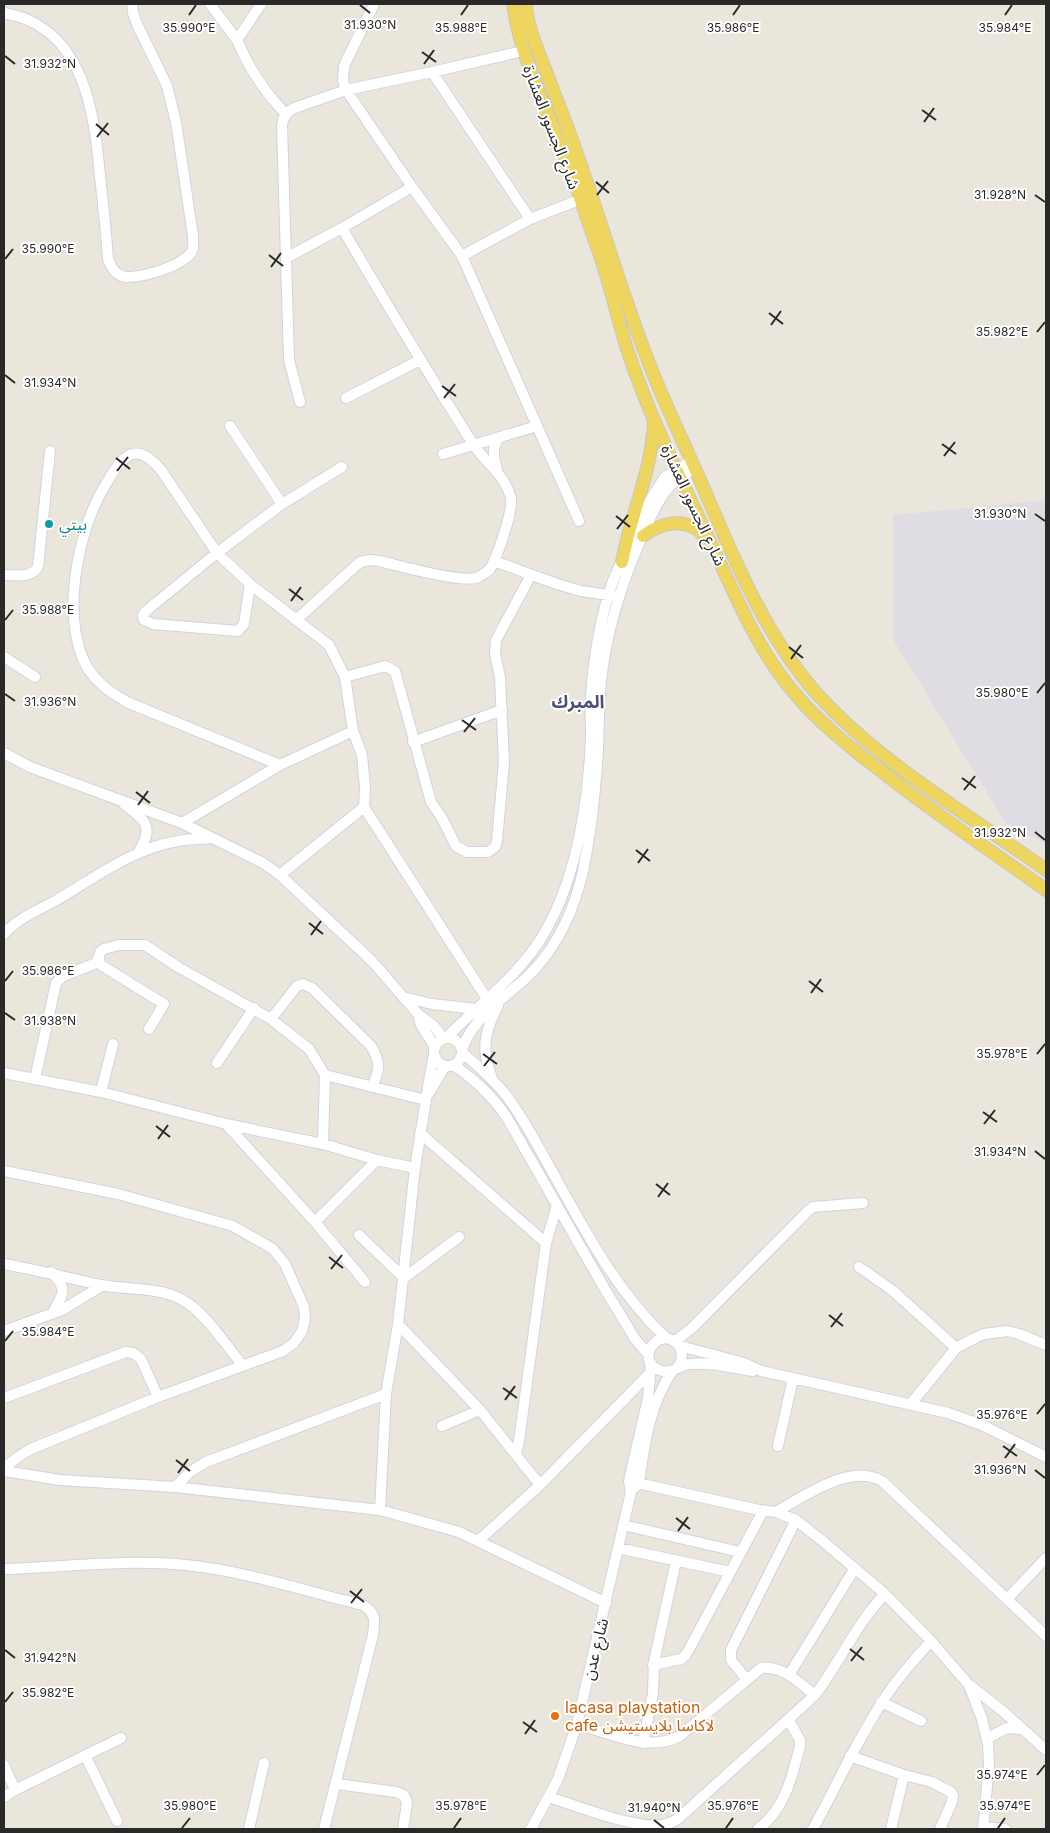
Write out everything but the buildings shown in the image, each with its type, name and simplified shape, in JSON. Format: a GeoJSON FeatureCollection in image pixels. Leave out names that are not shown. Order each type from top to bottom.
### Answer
{"type":"FeatureCollection","features":[{"type":"Feature","properties":{"kind":"main road","name":"شارع الجسور العشارة"},"geometry":{"type":"LineString","coordinates":[[513,4],[516,26],[523,51],[564,153],[598,251],[630,356],[678,473],[742,611],[760,644],[804,704],[851,748],[902,788],[1046,890]]}},
{"type":"Feature","properties":{"kind":"main road","name":"شارع الجسور العشارة"},"geometry":{"type":"LineString","coordinates":[[526,4],[537,48],[585,175],[629,311],[656,384],[728,545],[763,614],[796,667],[811,686],[851,727],[934,792],[1043,866]]}},
{"type":"Feature","properties":{"kind":"main road"},"geometry":{"type":"LineString","coordinates":[[622,562],[629,526],[645,480],[651,453],[654,417]]}},
{"type":"Feature","properties":{"kind":"main road"},"geometry":{"type":"LineString","coordinates":[[643,536],[661,525],[681,523],[702,533],[713,547]]}},
{"type":"Feature","properties":{"kind":"street"},"geometry":{"type":"LineString","coordinates":[[4,13],[18,16],[37,24],[66,51],[76,68],[85,90],[92,117],[98,156],[108,259],[113,270],[121,276],[130,278],[166,269],[183,262],[192,251],[193,236],[176,122],[167,86],[137,24],[132,4]]}},
{"type":"Feature","properties":{"kind":"street"},"geometry":{"type":"LineString","coordinates":[[210,4],[237,40],[247,63],[270,99],[286,114]]}},
{"type":"Feature","properties":{"kind":"street"},"geometry":{"type":"LineString","coordinates":[[237,40],[261,4]]}},
{"type":"Feature","properties":{"kind":"street"},"geometry":{"type":"LineString","coordinates":[[374,4],[344,66],[346,90],[462,256],[579,521]]}},
{"type":"Feature","properties":{"kind":"street"},"geometry":{"type":"LineString","coordinates":[[300,402],[289,360],[282,125],[286,114],[296,107],[346,90],[523,51]]}},
{"type":"Feature","properties":{"kind":"street"},"geometry":{"type":"LineString","coordinates":[[432,72],[530,219]]}},
{"type":"Feature","properties":{"kind":"street"},"geometry":{"type":"LineString","coordinates":[[286,258],[412,187]]}},
{"type":"Feature","properties":{"kind":"street"},"geometry":{"type":"LineString","coordinates":[[462,256],[530,219],[579,200]]}},
{"type":"Feature","properties":{"kind":"street"},"geometry":{"type":"LineString","coordinates":[[296,620],[360,562],[379,561],[452,577],[467,578],[481,576],[494,561],[510,515],[510,496],[497,471],[473,444],[420,360],[342,228]]}},
{"type":"Feature","properties":{"kind":"street"},"geometry":{"type":"LineString","coordinates":[[346,398],[420,360]]}},
{"type":"Feature","properties":{"kind":"street"},"geometry":{"type":"LineString","coordinates":[[230,426],[282,504]]}},
{"type":"Feature","properties":{"kind":"street"},"geometry":{"type":"LineString","coordinates":[[443,454],[537,426]]}},
{"type":"Feature","properties":{"kind":"street"},"geometry":{"type":"LineString","coordinates":[[497,471],[494,445],[499,438]]}},
{"type":"Feature","properties":{"kind":"street"},"geometry":{"type":"LineString","coordinates":[[4,575],[26,576],[34,572],[38,567],[50,451]]}},
{"type":"Feature","properties":{"kind":"street"},"geometry":{"type":"LineString","coordinates":[[280,765],[128,703],[110,693],[89,670],[81,651],[76,625],[74,597],[78,560],[85,530],[93,508],[112,472],[124,459],[132,454],[140,454],[152,460],[161,470],[217,553],[250,584],[329,646],[345,677],[352,731],[362,754],[365,788],[364,807],[487,999]]}},
{"type":"Feature","properties":{"kind":"street"},"geometry":{"type":"LineString","coordinates":[[426,1098],[449,1065],[460,1060],[465,1040],[479,1020],[535,969],[554,946],[573,907],[587,849],[596,773],[602,679],[614,595],[622,562],[653,495],[665,477],[693,465]]}},
{"type":"Feature","properties":{"kind":"street"},"geometry":{"type":"LineString","coordinates":[[250,584],[244,624],[238,631],[153,624],[144,620],[143,615],[146,611],[217,553],[282,504],[342,467]]}},
{"type":"Feature","properties":{"kind":"street"},"geometry":{"type":"LineString","coordinates":[[380,1510],[386,1394],[404,1278],[420,1133],[434,1051],[437,1043],[445,1038],[512,975],[536,947],[546,932],[566,890],[580,831],[590,754],[593,679],[601,626],[660,501],[678,473]]}},
{"type":"Feature","properties":{"kind":"street"},"geometry":{"type":"LineString","coordinates":[[494,561],[581,591],[614,595]]}},
{"type":"Feature","properties":{"kind":"street"},"geometry":{"type":"LineString","coordinates":[[345,677],[386,666],[395,671],[431,802],[442,818],[450,838],[456,846],[467,852],[488,852],[495,847],[497,841],[504,762],[500,677],[495,654],[496,640],[531,575]]}},
{"type":"Feature","properties":{"kind":"street"},"geometry":{"type":"LineString","coordinates":[[4,657],[35,677]]}},
{"type":"Feature","properties":{"kind":"street"},"geometry":{"type":"LineString","coordinates":[[413,742],[502,710]]}},
{"type":"Feature","properties":{"kind":"street"},"geometry":{"type":"LineString","coordinates":[[182,823],[280,765],[352,731]]}},
{"type":"Feature","properties":{"kind":"street"},"geometry":{"type":"LineString","coordinates":[[4,753],[30,767],[182,823],[263,863],[280,876],[372,961],[418,1014],[434,1026],[445,1038],[455,1039],[462,1051],[494,1081],[531,1132],[594,1246],[612,1274],[650,1322],[674,1342],[682,1357],[675,1368]]}},
{"type":"Feature","properties":{"kind":"street"},"geometry":{"type":"LineString","coordinates":[[116,798],[137,814],[145,823],[148,831],[138,853]]}},
{"type":"Feature","properties":{"kind":"street"},"geometry":{"type":"LineString","coordinates":[[280,876],[364,807]]}},
{"type":"Feature","properties":{"kind":"street"},"geometry":{"type":"LineString","coordinates":[[4,934],[10,927],[25,917],[55,901],[97,874],[138,853],[177,841],[215,838]]}},
{"type":"Feature","properties":{"kind":"street"},"geometry":{"type":"LineString","coordinates":[[150,1029],[164,1006],[163,1002],[104,968],[99,962],[99,954],[104,949],[119,945],[145,945],[178,967],[254,1008],[309,1049],[325,1075],[323,1144]]}},
{"type":"Feature","properties":{"kind":"street"},"geometry":{"type":"LineString","coordinates":[[35,1079],[56,983],[63,976],[99,962]]}},
{"type":"Feature","properties":{"kind":"street"},"geometry":{"type":"LineString","coordinates":[[271,1019],[297,986],[304,984],[312,988],[371,1046],[377,1056],[379,1065],[372,1087]]}},
{"type":"Feature","properties":{"kind":"street"},"geometry":{"type":"LineString","coordinates":[[403,997],[432,1004],[476,1009]]}},
{"type":"Feature","properties":{"kind":"street"},"geometry":{"type":"LineString","coordinates":[[494,1081],[487,1062],[485,1043],[492,1017],[500,1001]]}},
{"type":"Feature","properties":{"kind":"street"},"geometry":{"type":"LineString","coordinates":[[217,1063],[254,1008]]}},
{"type":"Feature","properties":{"kind":"street"},"geometry":{"type":"LineString","coordinates":[[418,1014],[438,1062],[466,1073],[493,1098],[517,1133],[603,1286],[650,1363],[660,1371],[690,1364],[705,1364],[761,1371],[793,1378],[948,1413],[982,1425],[1046,1458]]}},
{"type":"Feature","properties":{"kind":"street"},"geometry":{"type":"LineString","coordinates":[[101,1092],[113,1044]]}},
{"type":"Feature","properties":{"kind":"street"},"geometry":{"type":"LineString","coordinates":[[4,1073],[101,1092],[226,1124],[323,1144],[376,1160],[416,1168]]}},
{"type":"Feature","properties":{"kind":"street"},"geometry":{"type":"LineString","coordinates":[[325,1075],[426,1098]]}},
{"type":"Feature","properties":{"kind":"street"},"geometry":{"type":"LineString","coordinates":[[226,1124],[365,1282]]}},
{"type":"Feature","properties":{"kind":"street"},"geometry":{"type":"LineString","coordinates":[[420,1133],[546,1243]]}},
{"type":"Feature","properties":{"kind":"street"},"geometry":{"type":"LineString","coordinates":[[314,1222],[376,1160]]}},
{"type":"Feature","properties":{"kind":"street"},"geometry":{"type":"LineString","coordinates":[[4,1171],[118,1194],[233,1226],[273,1249],[285,1264],[298,1290],[304,1307],[305,1320],[302,1331],[294,1343],[283,1351],[158,1397],[31,1449],[18,1457],[4,1470]]}},
{"type":"Feature","properties":{"kind":"street"},"geometry":{"type":"LineString","coordinates":[[674,1342],[692,1328],[809,1210],[863,1203]]}},
{"type":"Feature","properties":{"kind":"street"},"geometry":{"type":"LineString","coordinates":[[516,1453],[546,1243],[557,1205]]}},
{"type":"Feature","properties":{"kind":"street"},"geometry":{"type":"LineString","coordinates":[[359,1235],[404,1278]]}},
{"type":"Feature","properties":{"kind":"street"},"geometry":{"type":"LineString","coordinates":[[404,1278],[459,1237]]}},
{"type":"Feature","properties":{"kind":"street"},"geometry":{"type":"LineString","coordinates":[[4,1264],[51,1272],[103,1285],[158,1291],[178,1298],[193,1307],[243,1366]]}},
{"type":"Feature","properties":{"kind":"street"},"geometry":{"type":"LineString","coordinates":[[860,1267],[892,1290],[956,1348]]}},
{"type":"Feature","properties":{"kind":"street"},"geometry":{"type":"LineString","coordinates":[[51,1272],[64,1289],[63,1295],[52,1314]]}},
{"type":"Feature","properties":{"kind":"street"},"geometry":{"type":"LineString","coordinates":[[4,1331],[62,1310],[103,1285]]}},
{"type":"Feature","properties":{"kind":"street"},"geometry":{"type":"LineString","coordinates":[[398,1324],[480,1410],[540,1485]]}},
{"type":"Feature","properties":{"kind":"street"},"geometry":{"type":"LineString","coordinates":[[910,1405],[956,1348],[984,1334],[1007,1331],[1046,1345]]}},
{"type":"Feature","properties":{"kind":"street"},"geometry":{"type":"LineString","coordinates":[[478,1541],[540,1485],[650,1363],[654,1342],[674,1342],[744,1363],[761,1371]]}},
{"type":"Feature","properties":{"kind":"street"},"geometry":{"type":"LineString","coordinates":[[4,1398],[126,1352],[132,1353],[141,1359],[158,1397]]}},
{"type":"Feature","properties":{"kind":"street","name":"شارع عدن"},"geometry":{"type":"LineString","coordinates":[[634,1482],[646,1407],[650,1363]]}},
{"type":"Feature","properties":{"kind":"street","name":"شارع عدن"},"geometry":{"type":"LineString","coordinates":[[531,1829],[549,1797],[563,1765],[577,1724],[631,1492],[656,1402],[664,1382],[675,1368]]}},
{"type":"Feature","properties":{"kind":"street"},"geometry":{"type":"LineString","coordinates":[[778,1446],[793,1378]]}},
{"type":"Feature","properties":{"kind":"street"},"geometry":{"type":"LineString","coordinates":[[176,1487],[190,1472],[206,1462],[386,1394]]}},
{"type":"Feature","properties":{"kind":"street"},"geometry":{"type":"LineString","coordinates":[[442,1426],[480,1410]]}},
{"type":"Feature","properties":{"kind":"street"},"geometry":{"type":"LineString","coordinates":[[4,1470],[60,1480],[176,1487],[380,1510],[459,1532],[606,1603]]}},
{"type":"Feature","properties":{"kind":"street"},"geometry":{"type":"LineString","coordinates":[[776,1512],[816,1489],[842,1479],[864,1474],[875,1476],[1008,1598],[1046,1636]]}},
{"type":"Feature","properties":{"kind":"street"},"geometry":{"type":"LineString","coordinates":[[634,1482],[763,1511],[776,1512],[796,1520],[885,1594],[931,1641],[970,1685],[1046,1750]]}},
{"type":"Feature","properties":{"kind":"street"},"geometry":{"type":"LineString","coordinates":[[653,1665],[674,1661],[686,1655],[763,1511]]}},
{"type":"Feature","properties":{"kind":"street"},"geometry":{"type":"LineString","coordinates":[[747,1680],[731,1660],[731,1650],[796,1520]]}},
{"type":"Feature","properties":{"kind":"street"},"geometry":{"type":"LineString","coordinates":[[623,1525],[740,1552]]}},
{"type":"Feature","properties":{"kind":"street"},"geometry":{"type":"LineString","coordinates":[[618,1548],[730,1572]]}},
{"type":"Feature","properties":{"kind":"street"},"geometry":{"type":"LineString","coordinates":[[1008,1598],[1046,1558]]}},
{"type":"Feature","properties":{"kind":"street"},"geometry":{"type":"LineString","coordinates":[[643,1743],[653,1693],[653,1665],[676,1561]]}},
{"type":"Feature","properties":{"kind":"street"},"geometry":{"type":"LineString","coordinates":[[4,1569],[150,1562],[187,1565],[252,1576],[363,1605],[374,1615],[374,1628],[337,1784],[324,1829]]}},
{"type":"Feature","properties":{"kind":"street"},"geometry":{"type":"LineString","coordinates":[[789,1675],[855,1568]]}},
{"type":"Feature","properties":{"kind":"street"},"geometry":{"type":"LineString","coordinates":[[549,1797],[628,1821],[653,1825],[672,1822],[691,1808],[815,1695],[866,1614],[885,1594]]}},
{"type":"Feature","properties":{"kind":"street"},"geometry":{"type":"LineString","coordinates":[[813,1829],[850,1756],[881,1702],[931,1641]]}},
{"type":"Feature","properties":{"kind":"street"},"geometry":{"type":"LineString","coordinates":[[577,1724],[643,1743],[670,1741],[680,1736],[761,1668],[777,1668],[815,1695]]}},
{"type":"Feature","properties":{"kind":"street"},"geometry":{"type":"LineString","coordinates":[[970,1685],[988,1738],[989,1765],[983,1828],[1005,1829]]}},
{"type":"Feature","properties":{"kind":"street"},"geometry":{"type":"LineString","coordinates":[[881,1702],[921,1720]]}},
{"type":"Feature","properties":{"kind":"street"},"geometry":{"type":"LineString","coordinates":[[758,1829],[768,1822],[784,1798],[799,1751],[800,1740],[788,1719]]}},
{"type":"Feature","properties":{"kind":"street"},"geometry":{"type":"LineString","coordinates":[[988,1738],[1007,1728],[1022,1729]]}},
{"type":"Feature","properties":{"kind":"street"},"geometry":{"type":"LineString","coordinates":[[4,1797],[121,1738]]}},
{"type":"Feature","properties":{"kind":"street"},"geometry":{"type":"LineString","coordinates":[[85,1756],[117,1821]]}},
{"type":"Feature","properties":{"kind":"street"},"geometry":{"type":"LineString","coordinates":[[850,1756],[904,1775],[932,1782],[951,1792],[953,1796],[952,1802],[940,1829]]}},
{"type":"Feature","properties":{"kind":"street"},"geometry":{"type":"LineString","coordinates":[[249,1829],[264,1763]]}},
{"type":"Feature","properties":{"kind":"street"},"geometry":{"type":"LineString","coordinates":[[4,1765],[15,1790]]}},
{"type":"Feature","properties":{"kind":"street"},"geometry":{"type":"LineString","coordinates":[[891,1829],[904,1775]]}},
{"type":"Feature","properties":{"kind":"street"},"geometry":{"type":"LineString","coordinates":[[337,1784],[396,1792],[404,1795],[407,1803],[403,1829]]}},
{"type":"Feature","properties":{"kind":"shaded area"},"geometry":{"type":"Polygon","coordinates":[[[1046,500],[1046,844],[1005,822],[894,641],[893,515],[1046,500]]]}},
{"type":"Feature","properties":{"kind":"place","name":"بيتي"},"geometry":{"type":"Point","coordinates":[49,524]}},
{"type":"Feature","properties":{"kind":"place","name":"lacasa playstation cafe لاكاسا بلايستيشن"},"geometry":{"type":"Point","coordinates":[555,1716]}},
{"type":"Feature","properties":{"kind":"district","name":"المبرك"},"geometry":{"type":"Point","coordinates":[578,701]}}]}
